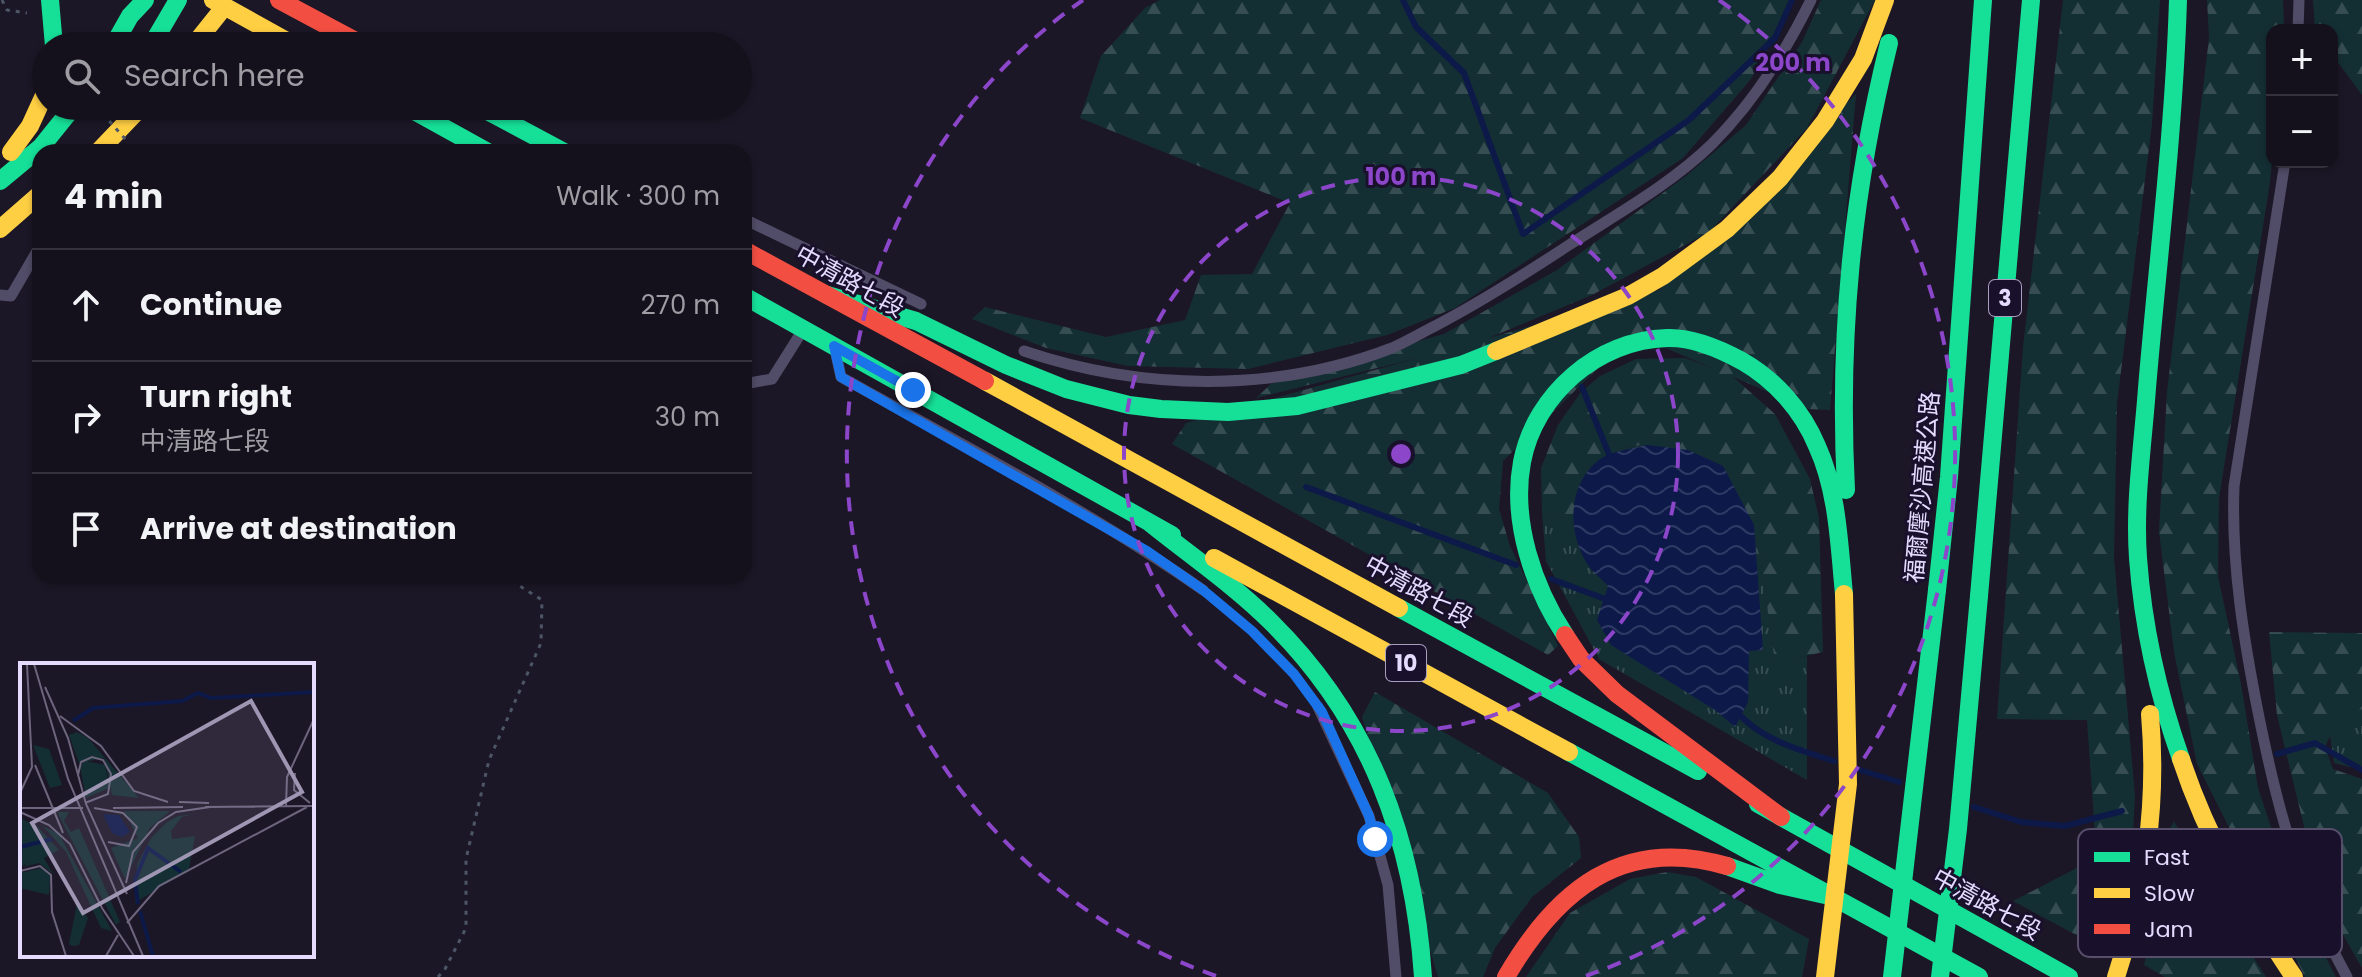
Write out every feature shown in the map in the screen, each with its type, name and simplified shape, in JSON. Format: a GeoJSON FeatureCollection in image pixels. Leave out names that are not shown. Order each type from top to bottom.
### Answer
{"type":"FeatureCollection","features":[{"type":"Feature","properties":{"kind":"main road"},"geometry":{"type":"LineString","coordinates":[[50,0],[53,32]]}},
{"type":"Feature","properties":{"kind":"main road"},"geometry":{"type":"LineString","coordinates":[[121,32],[145,0]]}},
{"type":"Feature","properties":{"kind":"main road"},"geometry":{"type":"LineString","coordinates":[[159,32],[178,0]]}},
{"type":"Feature","properties":{"kind":"main road"},"geometry":{"type":"LineString","coordinates":[[279,0],[339,32]]}},
{"type":"Feature","properties":{"kind":"main road"},"geometry":{"type":"LineString","coordinates":[[827,295],[916,321],[1006,365],[1066,389],[1161,409],[1228,412],[1297,406],[1461,365],[1628,296],[1685,261],[1727,229],[1780,178],[1825,121],[1863,59],[1885,0]]}},
{"type":"Feature","properties":{"kind":"main road"},"geometry":{"type":"LineString","coordinates":[[1844,594],[1850,530],[1843,451],[1842,376],[1849,256],[1869,129],[1900,0]]}},
{"type":"Feature","properties":{"kind":"main road","name":"福爾摩沙高速公路"},"geometry":{"type":"LineString","coordinates":[[1892,977],[1949,477],[1983,0]]}},
{"type":"Feature","properties":{"kind":"main road","name":"3"},"geometry":{"type":"LineString","coordinates":[[1940,977],[1958,829],[2031,0]]}},
{"type":"Feature","properties":{"kind":"main road"},"geometry":{"type":"LineString","coordinates":[[2178,0],[2177,63],[2152,317],[2138,553],[2146,629],[2167,715],[2211,829]]}},
{"type":"Feature","properties":{"kind":"main road"},"geometry":{"type":"LineString","coordinates":[[201,32],[219,3],[271,32]]}},
{"type":"Feature","properties":{"kind":"main road"},"geometry":{"type":"LineString","coordinates":[[0,164],[33,120]]}},
{"type":"Feature","properties":{"kind":"main road"},"geometry":{"type":"LineString","coordinates":[[43,144],[63,120]]}},
{"type":"Feature","properties":{"kind":"main road"},"geometry":{"type":"LineString","coordinates":[[84,144],[97,120]]}},
{"type":"Feature","properties":{"kind":"main road"},"geometry":{"type":"LineString","coordinates":[[106,144],[129,120]]}},
{"type":"Feature","properties":{"kind":"main road"},"geometry":{"type":"LineString","coordinates":[[430,120],[474,144]]}},
{"type":"Feature","properties":{"kind":"main road"},"geometry":{"type":"LineString","coordinates":[[504,120],[549,144]]}},
{"type":"Feature","properties":{"kind":"main road"},"geometry":{"type":"LineString","coordinates":[[0,181],[32,154]]}},
{"type":"Feature","properties":{"kind":"main road"},"geometry":{"type":"LineString","coordinates":[[0,229],[32,201]]}},
{"type":"Feature","properties":{"kind":"main road","name":"中清路七段"},"geometry":{"type":"LineString","coordinates":[[752,254],[2069,977]]}},
{"type":"Feature","properties":{"kind":"main road","name":"10"},"geometry":{"type":"LineString","coordinates":[[752,300],[1150,523],[1979,977]]}},
{"type":"Feature","properties":{"kind":"main road"},"geometry":{"type":"LineString","coordinates":[[1781,817],[1632,708],[1585,663],[1558,624],[1538,582],[1529,556],[1520,503],[1525,452],[1535,423],[1546,405],[1574,374],[1609,352],[1648,340],[1669,338],[1725,353],[1759,372],[1788,398],[1819,449],[1833,504],[1844,594],[1848,784],[1825,977]]}},
{"type":"Feature","properties":{"kind":"main road"},"geometry":{"type":"LineString","coordinates":[[1150,523],[1273,624],[1316,673],[1351,723],[1379,775],[1401,838],[1420,926],[1423,977]]}},
{"type":"Feature","properties":{"kind":"main road"},"geometry":{"type":"LineString","coordinates":[[2146,629],[2144,674],[2154,746],[2152,829]]}},
{"type":"Feature","properties":{"kind":"main road"},"geometry":{"type":"LineString","coordinates":[[1506,977],[1531,935],[1560,900],[1592,878],[1629,862],[1692,858],[1783,886],[1834,897]]}},
{"type":"Feature","properties":{"kind":"main road"},"geometry":{"type":"LineString","coordinates":[[2116,977],[2122,957]]}},
{"type":"Feature","properties":{"kind":"main road"},"geometry":{"type":"LineString","coordinates":[[2282,957],[2294,977]]}},
{"type":"Feature","properties":{"kind":"lane"},"geometry":{"type":"LineString","coordinates":[[1013,348],[1058,362],[1116,374],[1151,379],[1221,381],[1315,370],[1394,347],[1483,301],[1656,189],[1711,145],[1756,94],[1790,43],[1811,0]]}},
{"type":"Feature","properties":{"kind":"lane"},"geometry":{"type":"LineString","coordinates":[[2298,24],[2299,0]]}},
{"type":"Feature","properties":{"kind":"lane"},"geometry":{"type":"LineString","coordinates":[[2284,168],[2234,486],[2233,516],[2244,644],[2285,829]]}},
{"type":"Feature","properties":{"kind":"lane"},"geometry":{"type":"LineString","coordinates":[[752,223],[928,307]]}},
{"type":"Feature","properties":{"kind":"lane"},"geometry":{"type":"LineString","coordinates":[[0,295],[11,296],[32,260]]}},
{"type":"Feature","properties":{"kind":"lane"},"geometry":{"type":"LineString","coordinates":[[752,383],[772,379],[803,329]]}},
{"type":"Feature","properties":{"kind":"lane"},"geometry":{"type":"LineString","coordinates":[[834,346],[841,377],[1100,523],[1147,551],[1212,597]]}},
{"type":"Feature","properties":{"kind":"lane"},"geometry":{"type":"LineString","coordinates":[[1313,699],[1322,712],[1369,816],[1388,885],[1396,977]]}},
{"type":"Feature","properties":{"kind":"lane"},"geometry":{"type":"LineString","coordinates":[[2337,957],[2347,977]]}},
{"type":"Feature","properties":{"kind":"path"},"geometry":{"type":"LineString","coordinates":[[2,0],[7,10],[27,13]]}},
{"type":"Feature","properties":{"kind":"path"},"geometry":{"type":"LineString","coordinates":[[110,120],[127,141]]}},
{"type":"Feature","properties":{"kind":"path"},"geometry":{"type":"LineString","coordinates":[[438,977],[466,928],[466,859],[489,760],[541,643],[542,600],[517,584]]}},
{"type":"Feature","properties":{"kind":"green space"},"geometry":{"type":"Polygon","coordinates":[[[1160,0],[1794,0],[1751,79],[1683,158],[1455,308],[1387,335],[1248,369],[1128,366],[1046,348],[972,319],[985,307],[1106,337],[1185,320],[1201,275],[1252,274],[1290,203],[1080,118],[1101,56],[1145,8],[1160,0]]]}},
{"type":"Feature","properties":{"kind":"green space"},"geometry":{"type":"Polygon","coordinates":[[[1821,0],[1875,0],[1807,128],[1709,232],[1592,295],[1474,344],[1256,398],[1274,381],[1444,334],[1557,270],[1686,176],[1746,125],[1802,42],[1821,0]]]}},
{"type":"Feature","properties":{"kind":"green space"},"geometry":{"type":"Polygon","coordinates":[[[2063,0],[2160,0],[2152,124],[2117,403],[2114,558],[2135,796],[2133,829],[2095,829],[2087,720],[1997,719],[2023,347],[2063,0]]]}},
{"type":"Feature","properties":{"kind":"green space"},"geometry":{"type":"Polygon","coordinates":[[[2207,0],[2283,0],[2284,24],[2266,24],[2266,168],[2271,168],[2219,498],[2218,576],[2241,684],[2258,788],[2272,829],[2230,829],[2197,764],[2174,652],[2159,531],[2167,392],[2209,38],[2207,0]]]}},
{"type":"Feature","properties":{"kind":"green space"},"geometry":{"type":"Polygon","coordinates":[[[2313,0],[2362,0],[2362,95],[2338,62],[2338,24],[2315,24],[2313,0]]]}},
{"type":"Feature","properties":{"kind":"green space"},"geometry":{"type":"Polygon","coordinates":[[[1856,94],[1830,410],[1808,409],[1633,334],[1503,461],[1499,509],[1510,546],[1558,646],[1548,655],[1172,444],[1186,423],[1659,290],[1856,94]]]}},
{"type":"Feature","properties":{"kind":"green space"},"geometry":{"type":"Polygon","coordinates":[[[1685,358],[1731,375],[1775,414],[1810,479],[1819,518],[1823,652],[1775,663],[1758,541],[1734,492],[1683,453],[1641,445],[1618,449],[1596,479],[1591,512],[1570,524],[1542,513],[1541,468],[1558,425],[1581,392],[1600,376],[1636,359],[1685,358]]]}},
{"type":"Feature","properties":{"kind":"green space"},"geometry":{"type":"Polygon","coordinates":[[[1641,445],[1683,453],[1734,492],[1758,541],[1775,662],[1807,656],[1807,780],[1599,659],[1546,561],[1542,513],[1569,523],[1618,449],[1641,445]]]}},
{"type":"Feature","properties":{"kind":"green space"},"geometry":{"type":"Polygon","coordinates":[[[2269,632],[2362,633],[2362,709],[2338,719],[2325,747],[2333,769],[2362,779],[2362,968],[2342,933],[2342,829],[2305,829],[2277,715],[2269,632]]]}},
{"type":"Feature","properties":{"kind":"green space"},"geometry":{"type":"Polygon","coordinates":[[[2362,663],[2362,770],[2334,763],[2321,673],[2362,663]]]}},
{"type":"Feature","properties":{"kind":"green space"},"geometry":{"type":"Polygon","coordinates":[[[1375,692],[1548,793],[1579,837],[1581,858],[1532,897],[1495,948],[1483,977],[1438,977],[1362,717],[1375,692]]]}},
{"type":"Feature","properties":{"kind":"green space"},"geometry":{"type":"Polygon","coordinates":[[[2078,866],[2078,936],[2013,901],[2078,866]]]}},
{"type":"Feature","properties":{"kind":"green space"},"geometry":{"type":"Polygon","coordinates":[[[1667,872],[1696,877],[1809,939],[1802,977],[1526,977],[1570,913],[1630,879],[1667,872]]]}},
{"type":"Feature","properties":{"kind":"green space"},"geometry":{"type":"Polygon","coordinates":[[[2146,957],[2253,957],[2266,977],[2165,977],[2144,965],[2146,957]]]}},
{"type":"Feature","properties":{"kind":"green space"},"geometry":{"type":"Polygon","coordinates":[[[2295,957],[2325,957],[2336,977],[2305,977],[2295,957]]]}},
{"type":"Feature","properties":{"kind":"water"},"geometry":{"type":"Polygon","coordinates":[[[1647,445],[1688,450],[1723,466],[1754,525],[1763,650],[1749,651],[1748,702],[1735,727],[1715,710],[1611,645],[1597,620],[1608,586],[1590,568],[1577,542],[1574,512],[1580,483],[1604,457],[1647,445]]]}},
{"type":"Feature","properties":{"kind":"waterway"},"geometry":{"type":"LineString","coordinates":[[1403,0],[1416,27],[1464,73],[1523,234],[1689,120],[1775,38],[1792,0]]}},
{"type":"Feature","properties":{"kind":"waterway"},"geometry":{"type":"LineString","coordinates":[[1582,387],[1612,462]]}},
{"type":"Feature","properties":{"kind":"waterway"},"geometry":{"type":"LineString","coordinates":[[1306,487],[1516,565]]}},
{"type":"Feature","properties":{"kind":"waterway"},"geometry":{"type":"LineString","coordinates":[[1551,579],[1608,600]]}},
{"type":"Feature","properties":{"kind":"waterway"},"geometry":{"type":"LineString","coordinates":[[1736,711],[1769,737],[1834,761]]}},
{"type":"Feature","properties":{"kind":"waterway"},"geometry":{"type":"LineString","coordinates":[[2277,754],[2315,743],[2362,770]]}},
{"type":"Feature","properties":{"kind":"waterway"},"geometry":{"type":"LineString","coordinates":[[1860,770],[1899,782]]}},
{"type":"Feature","properties":{"kind":"waterway"},"geometry":{"type":"LineString","coordinates":[[1974,807],[2021,822],[2065,826],[2122,811]]}},
{"type":"Feature","properties":{"kind":"traffic: fast"},"geometry":{"type":"LineString","coordinates":[[50,0],[53,32]]}},
{"type":"Feature","properties":{"kind":"traffic: fast"},"geometry":{"type":"LineString","coordinates":[[121,32],[145,0]]}},
{"type":"Feature","properties":{"kind":"traffic: fast"},"geometry":{"type":"LineString","coordinates":[[159,32],[178,0]]}},
{"type":"Feature","properties":{"kind":"traffic: fast"},"geometry":{"type":"LineString","coordinates":[[1937,590],[1949,477],[1983,0]]}},
{"type":"Feature","properties":{"kind":"traffic: fast"},"geometry":{"type":"LineString","coordinates":[[1979,596],[2031,0]]}},
{"type":"Feature","properties":{"kind":"traffic: fast"},"geometry":{"type":"LineString","coordinates":[[2178,0],[2137,537],[2148,635],[2165,710],[2181,759]]}},
{"type":"Feature","properties":{"kind":"traffic: fast"},"geometry":{"type":"LineString","coordinates":[[1846,490],[1844,376],[1851,265],[1866,154],[1889,43]]}},
{"type":"Feature","properties":{"kind":"traffic: fast"},"geometry":{"type":"LineString","coordinates":[[43,144],[63,120]]}},
{"type":"Feature","properties":{"kind":"traffic: fast"},"geometry":{"type":"LineString","coordinates":[[430,120],[474,144]]}},
{"type":"Feature","properties":{"kind":"traffic: fast"},"geometry":{"type":"LineString","coordinates":[[504,120],[549,144]]}},
{"type":"Feature","properties":{"kind":"traffic: fast"},"geometry":{"type":"LineString","coordinates":[[0,181],[32,154]]}},
{"type":"Feature","properties":{"kind":"traffic: fast"},"geometry":{"type":"LineString","coordinates":[[827,295],[916,321],[1006,365],[1066,389],[1129,405],[1161,409],[1228,412],[1297,406],[1461,365],[1496,351]]}},
{"type":"Feature","properties":{"kind":"traffic: fast"},"geometry":{"type":"LineString","coordinates":[[752,300],[1172,535]]}},
{"type":"Feature","properties":{"kind":"traffic: fast"},"geometry":{"type":"LineString","coordinates":[[1565,635],[1543,596],[1527,552],[1520,507],[1522,462],[1529,437],[1555,393],[1594,360],[1641,341],[1677,338],[1715,348],[1766,377],[1795,408],[1817,446],[1829,482],[1844,594]]}},
{"type":"Feature","properties":{"kind":"traffic: fast"},"geometry":{"type":"LineString","coordinates":[[1150,523],[1272,623],[1307,661],[1361,742],[1381,786],[1410,878],[1423,977]]}},
{"type":"Feature","properties":{"kind":"traffic: fast"},"geometry":{"type":"LineString","coordinates":[[1892,977],[1937,590]]}},
{"type":"Feature","properties":{"kind":"traffic: fast"},"geometry":{"type":"LineString","coordinates":[[1940,977],[1958,829],[1979,596]]}},
{"type":"Feature","properties":{"kind":"traffic: fast"},"geometry":{"type":"LineString","coordinates":[[1399,608],[1698,771]]}},
{"type":"Feature","properties":{"kind":"traffic: fast"},"geometry":{"type":"LineString","coordinates":[[1569,752],[1979,977]]}},
{"type":"Feature","properties":{"kind":"traffic: fast"},"geometry":{"type":"LineString","coordinates":[[1758,804],[2069,977]]}},
{"type":"Feature","properties":{"kind":"traffic: fast"},"geometry":{"type":"LineString","coordinates":[[1727,866],[1780,885],[1834,897]]}},
{"type":"Feature","properties":{"kind":"traffic: slow"},"geometry":{"type":"LineString","coordinates":[[213,0],[271,32]]}},
{"type":"Feature","properties":{"kind":"traffic: slow"},"geometry":{"type":"LineString","coordinates":[[1496,351],[1628,296],[1663,276],[1727,229],[1780,178],[1825,121],[1863,59],[1885,0]]}},
{"type":"Feature","properties":{"kind":"traffic: slow"},"geometry":{"type":"LineString","coordinates":[[204,32],[225,6]]}},
{"type":"Feature","properties":{"kind":"traffic: slow"},"geometry":{"type":"LineString","coordinates":[[11,152],[33,120]]}},
{"type":"Feature","properties":{"kind":"traffic: slow"},"geometry":{"type":"LineString","coordinates":[[106,144],[129,120]]}},
{"type":"Feature","properties":{"kind":"traffic: slow"},"geometry":{"type":"LineString","coordinates":[[0,229],[32,201]]}},
{"type":"Feature","properties":{"kind":"traffic: slow"},"geometry":{"type":"LineString","coordinates":[[985,381],[1399,608]]}},
{"type":"Feature","properties":{"kind":"traffic: slow"},"geometry":{"type":"LineString","coordinates":[[1214,558],[1569,752]]}},
{"type":"Feature","properties":{"kind":"traffic: slow"},"geometry":{"type":"LineString","coordinates":[[1825,977],[1848,784],[1844,594]]}},
{"type":"Feature","properties":{"kind":"traffic: slow"},"geometry":{"type":"LineString","coordinates":[[2149,829],[2152,783],[2150,714]]}},
{"type":"Feature","properties":{"kind":"traffic: slow"},"geometry":{"type":"LineString","coordinates":[[2181,759],[2209,829]]}},
{"type":"Feature","properties":{"kind":"traffic: slow"},"geometry":{"type":"LineString","coordinates":[[2116,977],[2122,957]]}},
{"type":"Feature","properties":{"kind":"traffic: slow"},"geometry":{"type":"LineString","coordinates":[[2281,957],[2294,977]]}},
{"type":"Feature","properties":{"kind":"traffic: jam"},"geometry":{"type":"LineString","coordinates":[[279,0],[339,32]]}},
{"type":"Feature","properties":{"kind":"traffic: jam"},"geometry":{"type":"LineString","coordinates":[[752,254],[985,381]]}},
{"type":"Feature","properties":{"kind":"traffic: jam"},"geometry":{"type":"LineString","coordinates":[[1565,635],[1581,659],[1617,694],[1781,817]]}},
{"type":"Feature","properties":{"kind":"traffic: jam"},"geometry":{"type":"LineString","coordinates":[[1506,977],[1547,919],[1570,896],[1596,878],[1624,865],[1655,858],[1689,858],[1727,866]]}},
{"type":"Feature","properties":{"kind":"route"},"geometry":{"type":"LineString","coordinates":[[913,390],[834,346],[841,377],[1147,551],[1203,590],[1252,631],[1294,674],[1322,712],[1369,816],[1375,839]]}}]}
